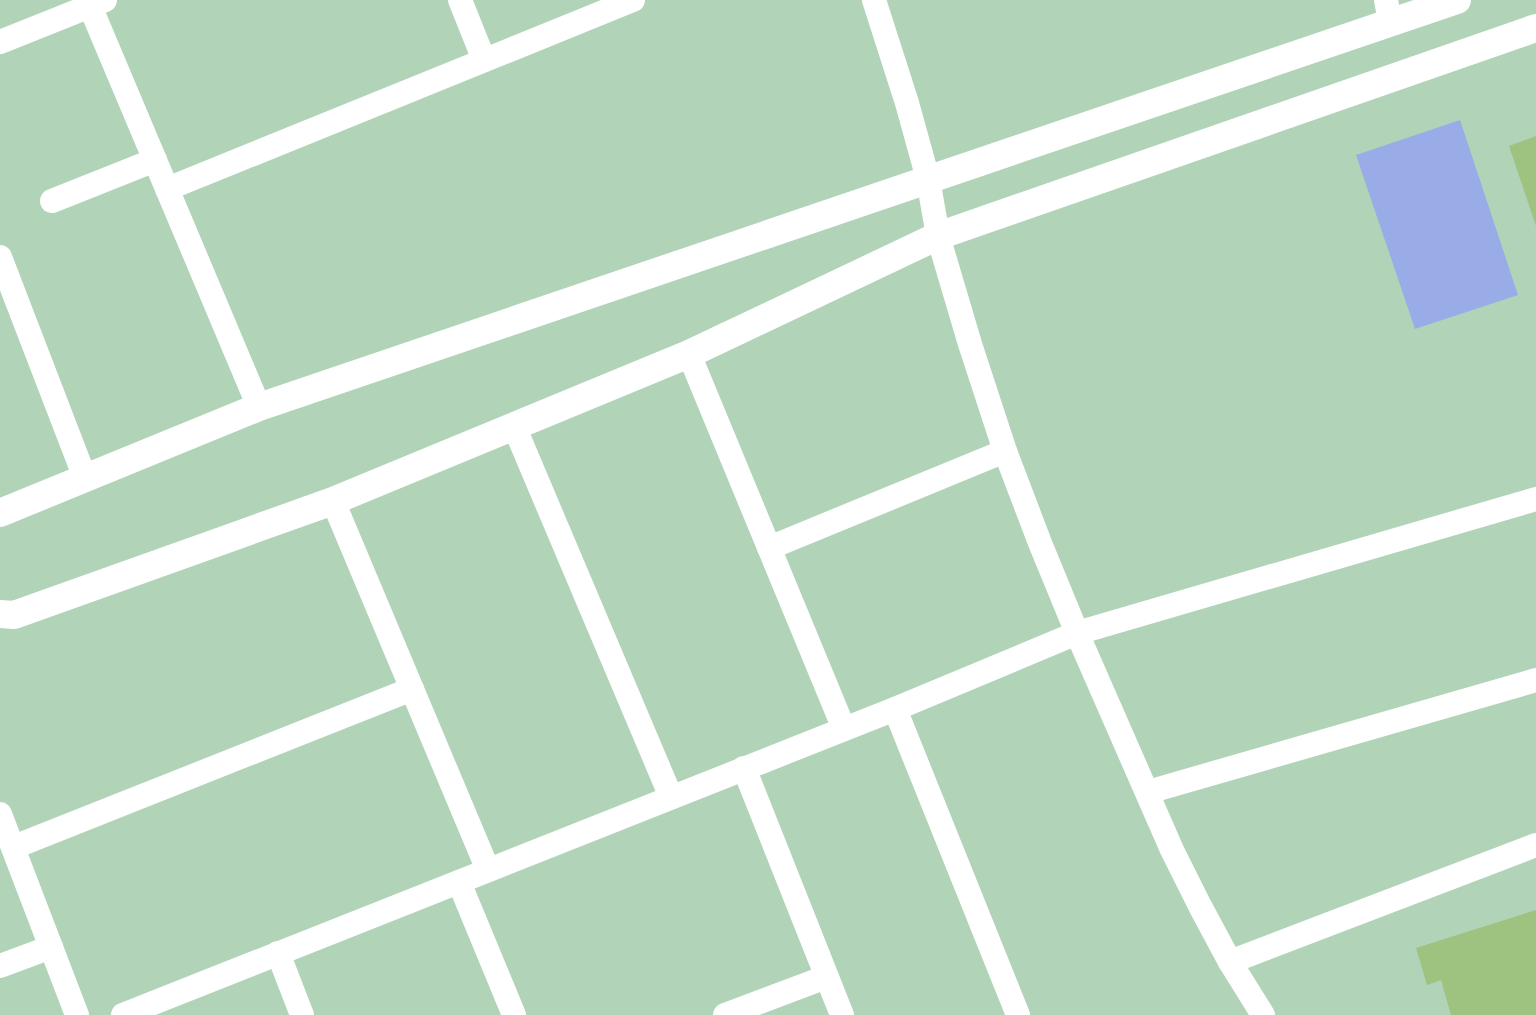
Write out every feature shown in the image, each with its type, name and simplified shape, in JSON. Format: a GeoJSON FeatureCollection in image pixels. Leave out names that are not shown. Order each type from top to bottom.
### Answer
{"type":"FeatureCollection","features":[{"type":"Feature","properties":{"kind":"street"},"geometry":{"type":"LineString","coordinates":[[460,0],[484,60]]}},
{"type":"Feature","properties":{"kind":"street"},"geometry":{"type":"LineString","coordinates":[[167,189],[633,0]]}},
{"type":"Feature","properties":{"kind":"street"},"geometry":{"type":"LineString","coordinates":[[874,0],[907,103],[928,179],[938,236],[970,344],[1005,451],[1040,543],[1172,850],[1230,962],[1263,1015]]}},
{"type":"Feature","properties":{"kind":"street"},"geometry":{"type":"LineString","coordinates":[[0,513],[259,407],[928,179],[1388,11],[1457,0]]}},
{"type":"Feature","properties":{"kind":"street"},"geometry":{"type":"LineString","coordinates":[[0,42],[98,3],[155,160],[259,407]]}},
{"type":"Feature","properties":{"kind":"street"},"geometry":{"type":"LineString","coordinates":[[0,614],[14,615],[333,501],[689,354],[938,236],[1536,28]]}},
{"type":"Feature","properties":{"kind":"street"},"geometry":{"type":"LineString","coordinates":[[52,201],[155,160]]}},
{"type":"Feature","properties":{"kind":"street"},"geometry":{"type":"LineString","coordinates":[[0,257],[85,478]]}},
{"type":"Feature","properties":{"kind":"street"},"geometry":{"type":"LineString","coordinates":[[689,354],[844,729]]}},
{"type":"Feature","properties":{"kind":"street"},"geometry":{"type":"LineString","coordinates":[[514,426],[671,797]]}},
{"type":"Feature","properties":{"kind":"street"},"geometry":{"type":"LineString","coordinates":[[769,548],[1005,451]]}},
{"type":"Feature","properties":{"kind":"street"},"geometry":{"type":"LineString","coordinates":[[123,1015],[895,709],[1077,633],[1536,498]]}},
{"type":"Feature","properties":{"kind":"street"},"geometry":{"type":"LineString","coordinates":[[333,501],[488,870]]}},
{"type":"Feature","properties":{"kind":"street"},"geometry":{"type":"LineString","coordinates":[[1148,792],[1536,680]]}},
{"type":"Feature","properties":{"kind":"street"},"geometry":{"type":"LineString","coordinates":[[14,847],[412,689]]}},
{"type":"Feature","properties":{"kind":"street"},"geometry":{"type":"LineString","coordinates":[[895,709],[1018,1015]]}},
{"type":"Feature","properties":{"kind":"street"},"geometry":{"type":"LineString","coordinates":[[744,768],[842,1015]]}},
{"type":"Feature","properties":{"kind":"street"},"geometry":{"type":"LineString","coordinates":[[0,814],[77,1015]]}},
{"type":"Feature","properties":{"kind":"street"},"geometry":{"type":"LineString","coordinates":[[1230,962],[1536,845]]}},
{"type":"Feature","properties":{"kind":"street"},"geometry":{"type":"LineString","coordinates":[[459,882],[514,1015]]}},
{"type":"Feature","properties":{"kind":"street"},"geometry":{"type":"LineString","coordinates":[[0,966],[51,946]]}},
{"type":"Feature","properties":{"kind":"street"},"geometry":{"type":"LineString","coordinates":[[278,953],[302,1015]]}},
{"type":"Feature","properties":{"kind":"street"},"geometry":{"type":"LineString","coordinates":[[725,1015],[826,977]]}},
{"type":"Feature","properties":{"kind":"shaded area"},"geometry":{"type":"Polygon","coordinates":[[[1460,120],[1518,295],[1415,329],[1356,155],[1460,120]]]}},
{"type":"Feature","properties":{"kind":"building"},"geometry":{"type":"Polygon","coordinates":[[[1536,136],[1536,226],[1509,146],[1536,136]]]}},
{"type":"Feature","properties":{"kind":"building"},"geometry":{"type":"Polygon","coordinates":[[[1536,910],[1536,1015],[1451,1015],[1441,980],[1427,985],[1416,948],[1536,910]]]}}]}
